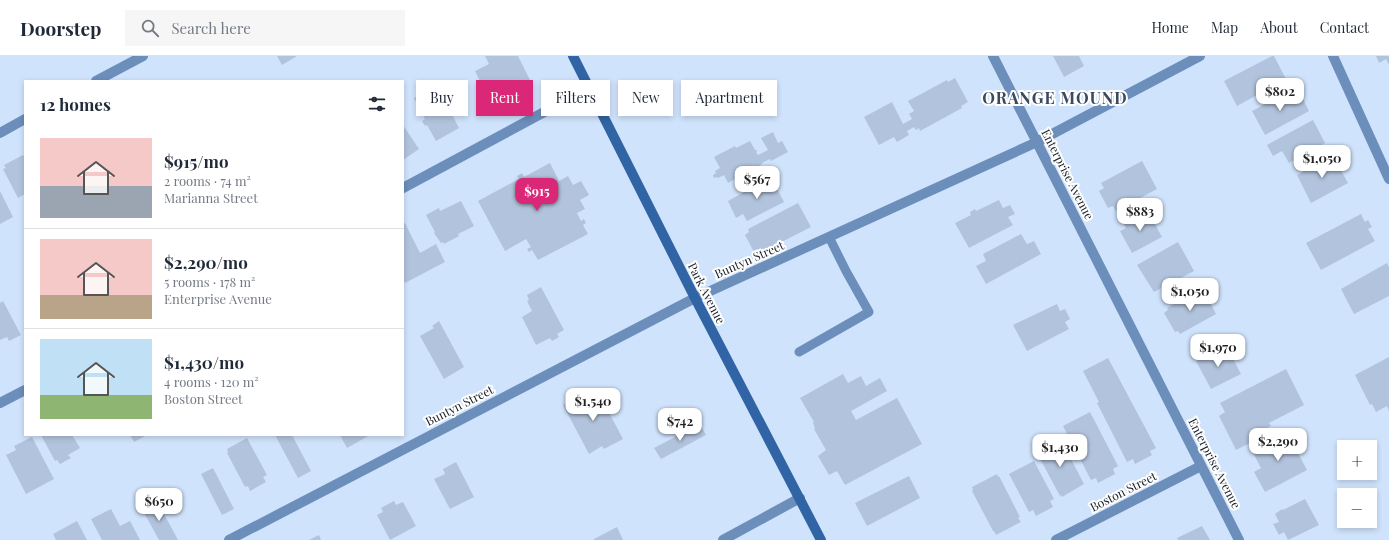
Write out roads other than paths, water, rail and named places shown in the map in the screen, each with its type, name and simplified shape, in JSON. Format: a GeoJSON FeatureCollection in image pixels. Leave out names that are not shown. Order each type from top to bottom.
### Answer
{"type":"FeatureCollection","features":[{"type":"Feature","properties":{"kind":"main road","name":"Park Avenue"},"geometry":{"type":"LineString","coordinates":[[573,56],[585,80]]}},
{"type":"Feature","properties":{"kind":"main road","name":"Park Avenue"},"geometry":{"type":"LineString","coordinates":[[603,116],[695,298],[800,498],[820,540]]}},
{"type":"Feature","properties":{"kind":"street"},"geometry":{"type":"LineString","coordinates":[[98,80],[143,56]]}},
{"type":"Feature","properties":{"kind":"street","name":"Enterprise Avenue"},"geometry":{"type":"LineString","coordinates":[[993,56],[1239,540]]}},
{"type":"Feature","properties":{"kind":"street","name":"Buntyn Street"},"geometry":{"type":"LineString","coordinates":[[229,540],[695,298],[1037,142],[1200,56]]}},
{"type":"Feature","properties":{"kind":"street"},"geometry":{"type":"LineString","coordinates":[[1333,56],[1389,179]]}},
{"type":"Feature","properties":{"kind":"street"},"geometry":{"type":"LineString","coordinates":[[404,187],[541,114]]}},
{"type":"Feature","properties":{"kind":"street"},"geometry":{"type":"LineString","coordinates":[[0,132],[24,120]]}},
{"type":"Feature","properties":{"kind":"street"},"geometry":{"type":"LineString","coordinates":[[0,403],[24,391]]}},
{"type":"Feature","properties":{"kind":"street","name":"Boston Street"},"geometry":{"type":"LineString","coordinates":[[1056,540],[1201,466]]}},
{"type":"Feature","properties":{"kind":"street"},"geometry":{"type":"LineString","coordinates":[[723,540],[800,498]]}},
{"type":"Feature","properties":{"kind":"lane"},"geometry":{"type":"LineString","coordinates":[[798,352],[869,312],[829,237]]}},
{"type":"Feature","properties":{"kind":"district","name":"ORANGE MOUND"},"geometry":{"type":"Point","coordinates":[1055,97]}}]}
